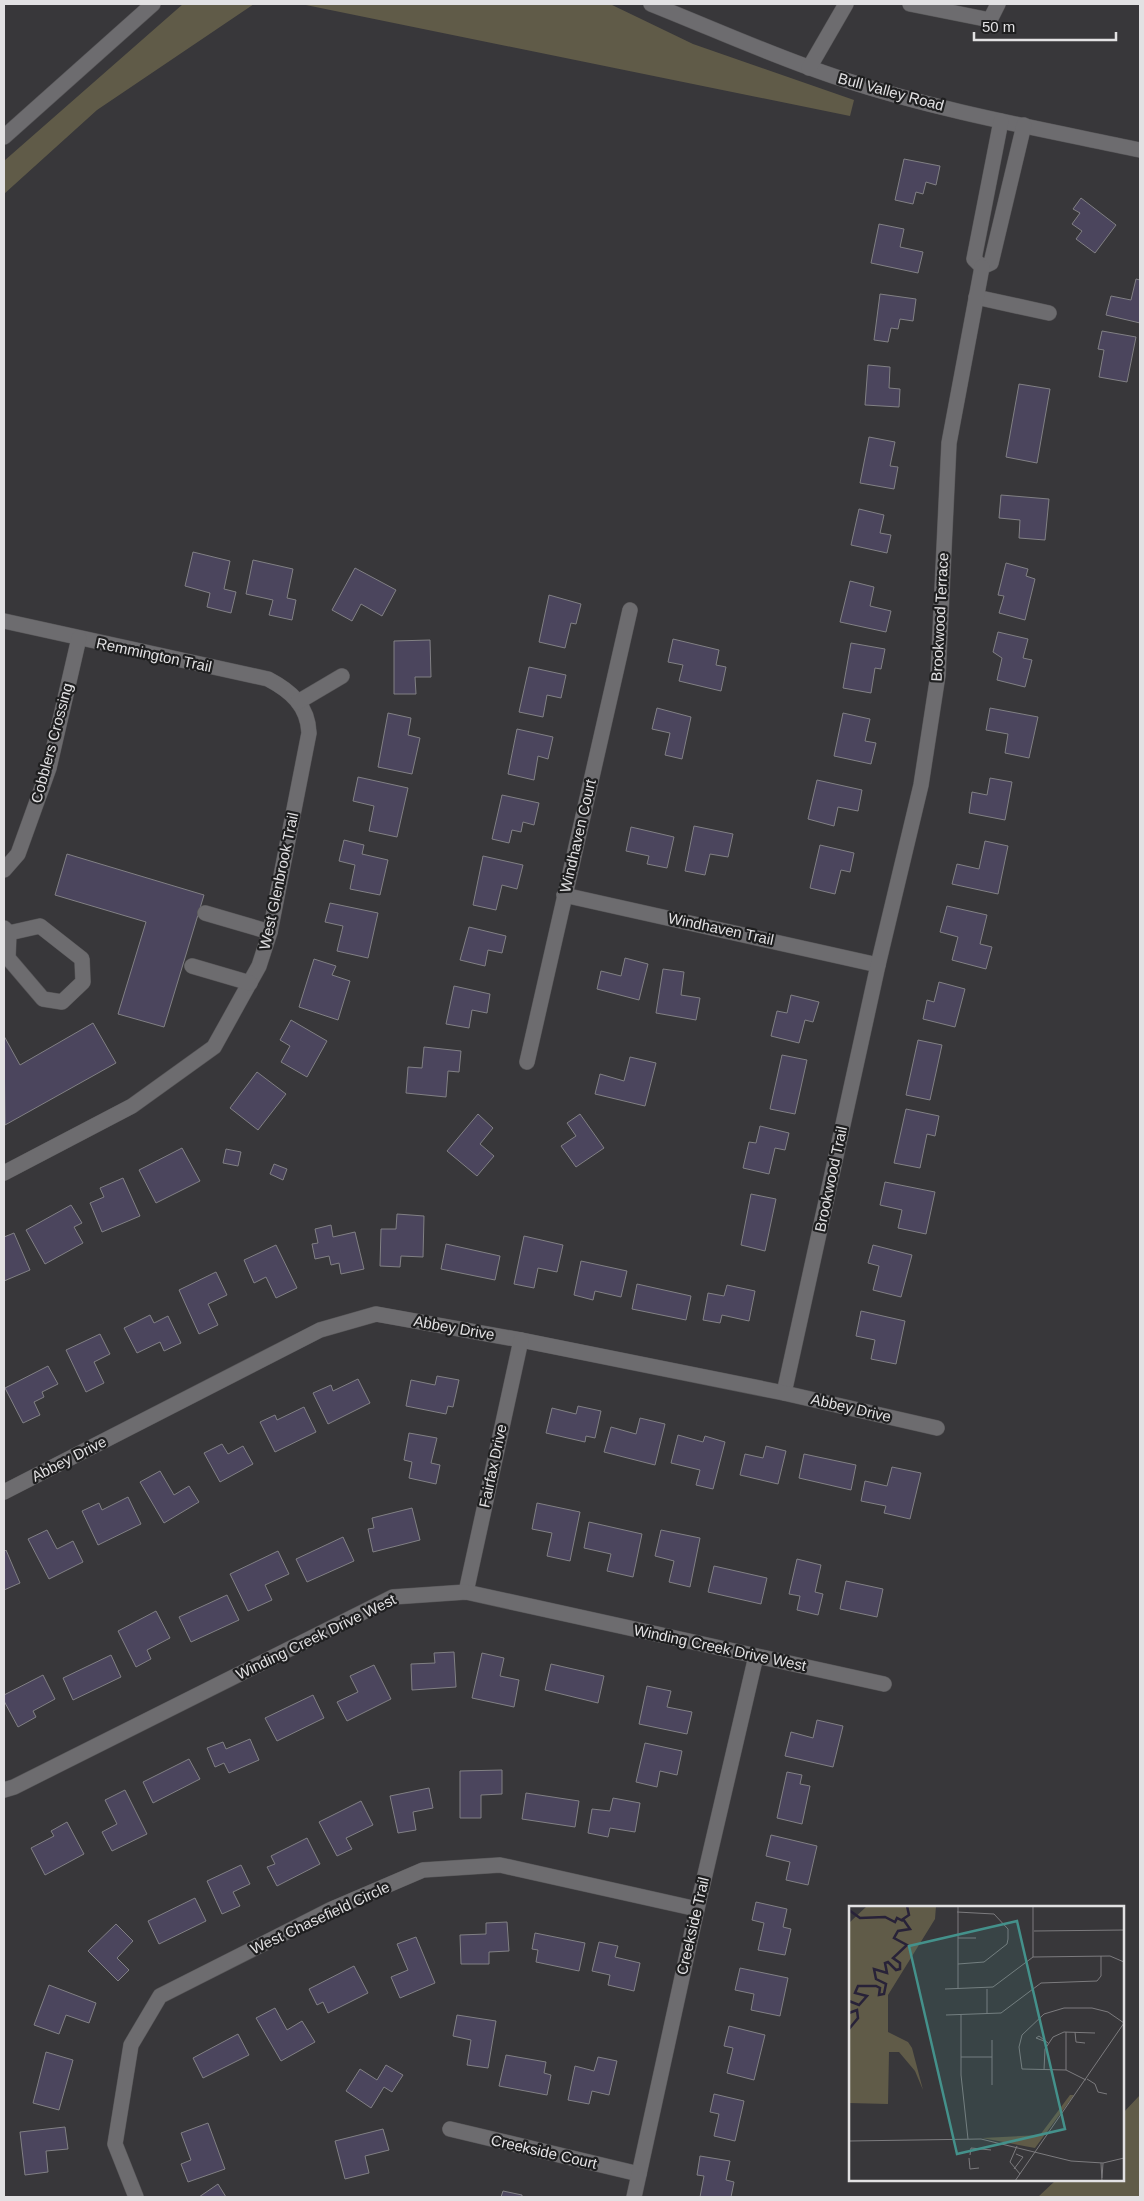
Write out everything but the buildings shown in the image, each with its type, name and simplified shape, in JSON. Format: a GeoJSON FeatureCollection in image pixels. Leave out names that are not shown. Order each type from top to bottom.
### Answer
{"type":"FeatureCollection","features":[{"type":"Feature","properties":{"kind":"street"},"geometry":{"type":"LineString","coordinates":[[4,137],[153,4]]}},
{"type":"Feature","properties":{"kind":"street","name":"Bull Valley Road"},"geometry":{"type":"LineString","coordinates":[[651,4],[809,68],[874,89],[1001,121],[1140,150]]}},
{"type":"Feature","properties":{"kind":"street"},"geometry":{"type":"LineString","coordinates":[[809,68],[846,4]]}},
{"type":"Feature","properties":{"kind":"street"},"geometry":{"type":"LineString","coordinates":[[910,4],[990,20],[998,4]]}},
{"type":"Feature","properties":{"kind":"street","name":"Brookwood Terrace"},"geometry":{"type":"LineString","coordinates":[[982,267],[974,259],[1001,121]]}},
{"type":"Feature","properties":{"kind":"street","name":"Brookwood Terrace"},"geometry":{"type":"LineString","coordinates":[[878,965],[921,785],[938,675],[949,443],[982,267],[991,262],[1024,125]]}},
{"type":"Feature","properties":{"kind":"street"},"geometry":{"type":"LineString","coordinates":[[976,297],[1049,312]]}},
{"type":"Feature","properties":{"kind":"street","name":"Windhaven Court"},"geometry":{"type":"LineString","coordinates":[[528,1062],[564,895],[630,610]]}},
{"type":"Feature","properties":{"kind":"street","name":"Remmington Trail"},"geometry":{"type":"LineString","coordinates":[[4,621],[268,679],[282,686],[298,702]]}},
{"type":"Feature","properties":{"kind":"street","name":"Cobblers Crossing"},"geometry":{"type":"LineString","coordinates":[[4,870],[18,854],[48,768],[79,638]]}},
{"type":"Feature","properties":{"kind":"street"},"geometry":{"type":"LineString","coordinates":[[298,702],[342,676]]}},
{"type":"Feature","properties":{"kind":"street","name":"West Glenbrook Trail"},"geometry":{"type":"LineString","coordinates":[[4,1173],[132,1106],[214,1047],[259,966],[270,932],[309,733],[306,712],[298,702]]}},
{"type":"Feature","properties":{"kind":"street","name":"Windhaven Trail"},"geometry":{"type":"LineString","coordinates":[[564,895],[878,965]]}},
{"type":"Feature","properties":{"kind":"street"},"geometry":{"type":"LineString","coordinates":[[205,913],[270,932]]}},
{"type":"Feature","properties":{"kind":"street"},"geometry":{"type":"LineString","coordinates":[[40,926],[82,959],[83,982],[62,1002],[43,999],[8,958],[6,930],[40,926]]}},
{"type":"Feature","properties":{"kind":"street","name":"Brookwood Trail"},"geometry":{"type":"LineString","coordinates":[[784,1393],[878,965]]}},
{"type":"Feature","properties":{"kind":"street"},"geometry":{"type":"LineString","coordinates":[[192,966],[250,983]]}},
{"type":"Feature","properties":{"kind":"street","name":"Abbey Drive"},"geometry":{"type":"LineString","coordinates":[[4,1492],[320,1330],[376,1314],[521,1340],[784,1393],[937,1428]]}},
{"type":"Feature","properties":{"kind":"street","name":"Fairfax Drive"},"geometry":{"type":"LineString","coordinates":[[466,1592],[521,1340]]}},
{"type":"Feature","properties":{"kind":"street","name":"Winding Creek Drive West"},"geometry":{"type":"LineString","coordinates":[[4,1790],[14,1787],[393,1596],[466,1592],[884,1684]]}},
{"type":"Feature","properties":{"kind":"street","name":"Creekside Trail"},"geometry":{"type":"LineString","coordinates":[[634,2197],[697,1909],[756,1656]]}},
{"type":"Feature","properties":{"kind":"street","name":"West Chasefield Circle"},"geometry":{"type":"LineString","coordinates":[[136,2197],[115,2144],[131,2045],[160,1996],[332,1909],[423,1870],[500,1865],[697,1909]]}},
{"type":"Feature","properties":{"kind":"street","name":"Creekside Court"},"geometry":{"type":"LineString","coordinates":[[450,2129],[639,2174]]}},
{"type":"Feature","properties":{"kind":"shaded area"},"geometry":{"type":"Polygon","coordinates":[[[183,4],[254,4],[97,110],[4,194],[4,161],[183,4]]]}},
{"type":"Feature","properties":{"kind":"shaded area"},"geometry":{"type":"Polygon","coordinates":[[[301,4],[610,4],[693,44],[854,100],[850,116],[301,4]]]}},
{"type":"Feature","properties":{"kind":"shaded area"},"geometry":{"type":"Polygon","coordinates":[[[1140,2095],[1140,2197],[1038,2197],[1055,2181],[1124,2181],[1124,2112],[1140,2095]]]}}]}
